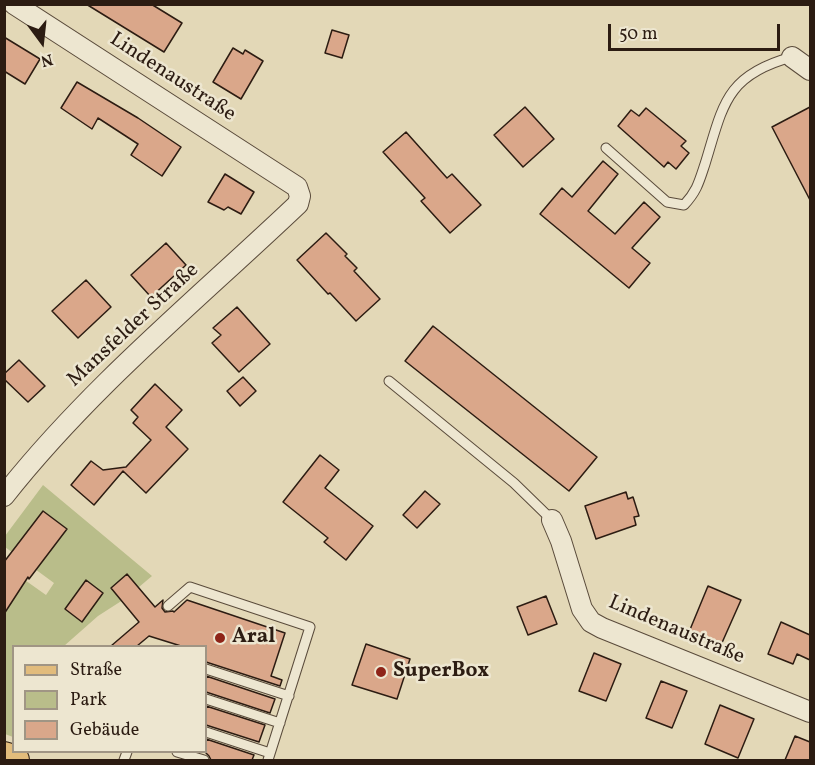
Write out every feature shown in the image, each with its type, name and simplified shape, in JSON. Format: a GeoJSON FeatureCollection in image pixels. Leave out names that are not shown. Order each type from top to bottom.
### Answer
{"type":"FeatureCollection","features":[{"type":"Feature","properties":{"kind":"main road"},"geometry":{"type":"LineString","coordinates":[[4,757],[14,760]]}},
{"type":"Feature","properties":{"kind":"street","name":"Lindenaustraße"},"geometry":{"type":"LineString","coordinates":[[14,4],[297,187],[300,196]]}},
{"type":"Feature","properties":{"kind":"street"},"geometry":{"type":"LineString","coordinates":[[792,57],[810,70]]}},
{"type":"Feature","properties":{"kind":"street","name":"Mansfelder Straße"},"geometry":{"type":"LineString","coordinates":[[4,496],[90,400],[155,335],[298,204],[300,196]]}},
{"type":"Feature","properties":{"kind":"street","name":"Lindenaustraße"},"geometry":{"type":"LineString","coordinates":[[552,520],[561,541],[582,609],[591,622],[810,712]]}},
{"type":"Feature","properties":{"kind":"lane"},"geometry":{"type":"LineString","coordinates":[[606,148],[667,202],[684,205],[696,193],[723,105],[736,86],[768,63],[792,57]]}},
{"type":"Feature","properties":{"kind":"lane"},"geometry":{"type":"LineString","coordinates":[[389,381],[514,483],[552,520]]}},
{"type":"Feature","properties":{"kind":"lane"},"geometry":{"type":"LineString","coordinates":[[168,606],[190,587],[310,627],[269,757],[207,732]]}},
{"type":"Feature","properties":{"kind":"lane"},"geometry":{"type":"LineString","coordinates":[[207,669],[289,696]]}},
{"type":"Feature","properties":{"kind":"lane"},"geometry":{"type":"LineString","coordinates":[[207,699],[280,723]]}},
{"type":"Feature","properties":{"kind":"lane"},"geometry":{"type":"LineString","coordinates":[[180,753],[204,760]]}},
{"type":"Feature","properties":{"kind":"green space"},"geometry":{"type":"Polygon","coordinates":[[[43,485],[152,576],[126,598],[98,616],[65,645],[12,645],[12,737],[5,734],[5,566],[46,595],[54,583],[5,547],[5,536],[43,485]]]}},
{"type":"Feature","properties":{"kind":"building"},"geometry":{"type":"Polygon","coordinates":[[[86,4],[151,4],[182,23],[164,52],[86,4]]]}},
{"type":"Feature","properties":{"kind":"building"},"geometry":{"type":"Polygon","coordinates":[[[332,30],[349,35],[342,58],[325,53],[332,30]]]}},
{"type":"Feature","properties":{"kind":"building"},"geometry":{"type":"Polygon","coordinates":[[[4,37],[40,59],[25,84],[4,71],[4,37]]]}},
{"type":"Feature","properties":{"kind":"building"},"geometry":{"type":"Polygon","coordinates":[[[233,48],[243,54],[245,50],[263,61],[241,99],[213,82],[233,48]]]}},
{"type":"Feature","properties":{"kind":"building"},"geometry":{"type":"Polygon","coordinates":[[[77,82],[138,118],[181,147],[162,176],[131,155],[138,144],[98,118],[92,129],[61,108],[77,82]]]}},
{"type":"Feature","properties":{"kind":"building"},"geometry":{"type":"Polygon","coordinates":[[[525,107],[554,139],[523,167],[494,135],[525,107]]]}},
{"type":"Feature","properties":{"kind":"building"},"geometry":{"type":"Polygon","coordinates":[[[810,107],[810,200],[772,127],[810,107]]]}},
{"type":"Feature","properties":{"kind":"building"},"geometry":{"type":"Polygon","coordinates":[[[646,108],[686,141],[681,146],[689,153],[676,169],[668,162],[664,167],[618,126],[631,110],[639,116],[646,108]]]}},
{"type":"Feature","properties":{"kind":"building"},"geometry":{"type":"Polygon","coordinates":[[[406,132],[447,178],[452,174],[481,205],[450,233],[421,201],[425,198],[383,152],[406,132]]]}},
{"type":"Feature","properties":{"kind":"building"},"geometry":{"type":"Polygon","coordinates":[[[603,161],[618,174],[588,211],[615,234],[644,202],[660,217],[632,248],[650,263],[629,288],[540,214],[562,188],[572,197],[603,161]]]}},
{"type":"Feature","properties":{"kind":"building"},"geometry":{"type":"Polygon","coordinates":[[[225,174],[254,192],[241,214],[228,207],[224,210],[208,202],[225,174]]]}},
{"type":"Feature","properties":{"kind":"building"},"geometry":{"type":"Polygon","coordinates":[[[326,233],[347,254],[345,256],[357,268],[354,271],[380,299],[356,321],[297,260],[326,233]]]}},
{"type":"Feature","properties":{"kind":"building"},"geometry":{"type":"Polygon","coordinates":[[[166,243],[186,265],[151,297],[131,275],[166,243]]]}},
{"type":"Feature","properties":{"kind":"building"},"geometry":{"type":"Polygon","coordinates":[[[86,280],[111,307],[78,338],[52,311],[86,280]]]}},
{"type":"Feature","properties":{"kind":"building"},"geometry":{"type":"Polygon","coordinates":[[[237,307],[270,344],[239,372],[212,343],[221,335],[213,328],[237,307]]]}},
{"type":"Feature","properties":{"kind":"building"},"geometry":{"type":"Polygon","coordinates":[[[433,326],[597,457],[569,491],[405,361],[433,326]]]}},
{"type":"Feature","properties":{"kind":"building"},"geometry":{"type":"Polygon","coordinates":[[[19,360],[45,386],[28,402],[4,379],[4,374],[19,360]]]}},
{"type":"Feature","properties":{"kind":"building"},"geometry":{"type":"Polygon","coordinates":[[[243,377],[256,391],[240,406],[227,391],[243,377]]]}},
{"type":"Feature","properties":{"kind":"building"},"geometry":{"type":"Polygon","coordinates":[[[155,384],[182,410],[166,427],[188,449],[146,493],[123,471],[94,505],[71,485],[91,461],[103,470],[126,467],[151,440],[133,423],[138,417],[131,410],[155,384]]]}},
{"type":"Feature","properties":{"kind":"building"},"geometry":{"type":"Polygon","coordinates":[[[320,455],[339,470],[325,488],[373,526],[346,560],[324,542],[328,538],[283,502],[320,455]]]}},
{"type":"Feature","properties":{"kind":"building"},"geometry":{"type":"Polygon","coordinates":[[[425,491],[440,504],[417,528],[403,515],[425,491]]]}},
{"type":"Feature","properties":{"kind":"building"},"geometry":{"type":"Polygon","coordinates":[[[626,492],[628,499],[633,497],[639,516],[634,517],[636,525],[596,539],[585,506],[626,492]]]}},
{"type":"Feature","properties":{"kind":"building"},"geometry":{"type":"Polygon","coordinates":[[[43,511],[67,529],[29,579],[28,577],[4,614],[4,562],[43,511]]]}},
{"type":"Feature","properties":{"kind":"building","name":"Aral"},"geometry":{"type":"Polygon","coordinates":[[[127,574],[155,607],[163,600],[162,608],[165,612],[174,612],[187,600],[285,633],[271,676],[282,680],[280,686],[207,662],[207,645],[178,645],[149,636],[138,645],[112,645],[139,622],[111,588],[127,574]]]}},
{"type":"Feature","properties":{"kind":"building"},"geometry":{"type":"Polygon","coordinates":[[[86,580],[103,593],[82,622],[65,609],[86,580]]]}},
{"type":"Feature","properties":{"kind":"building"},"geometry":{"type":"Polygon","coordinates":[[[708,586],[741,600],[721,645],[689,632],[708,586]]]}},
{"type":"Feature","properties":{"kind":"building"},"geometry":{"type":"Polygon","coordinates":[[[546,596],[557,624],[528,635],[517,607],[546,596]]]}},
{"type":"Feature","properties":{"kind":"building"},"geometry":{"type":"Polygon","coordinates":[[[781,622],[810,635],[810,660],[797,654],[793,664],[768,654],[781,622]]]}},
{"type":"Feature","properties":{"kind":"building","name":"SuperBox"},"geometry":{"type":"Polygon","coordinates":[[[366,644],[410,659],[397,699],[352,685],[366,644]]]}},
{"type":"Feature","properties":{"kind":"building"},"geometry":{"type":"Polygon","coordinates":[[[594,653],[621,664],[606,701],[579,691],[594,653]]]}},
{"type":"Feature","properties":{"kind":"building"},"geometry":{"type":"Polygon","coordinates":[[[207,676],[275,699],[270,713],[207,692],[207,676]]]}},
{"type":"Feature","properties":{"kind":"building"},"geometry":{"type":"Polygon","coordinates":[[[661,681],[687,691],[672,728],[646,718],[661,681]]]}},
{"type":"Feature","properties":{"kind":"building"},"geometry":{"type":"Polygon","coordinates":[[[720,705],[754,719],[738,758],[705,744],[720,705]]]}},
{"type":"Feature","properties":{"kind":"building"},"geometry":{"type":"Polygon","coordinates":[[[207,706],[265,725],[259,742],[207,725],[207,706]]]}},
{"type":"Feature","properties":{"kind":"building"},"geometry":{"type":"Polygon","coordinates":[[[795,736],[810,742],[810,760],[785,760],[795,736]]]}},
{"type":"Feature","properties":{"kind":"building"},"geometry":{"type":"Polygon","coordinates":[[[207,739],[254,755],[252,760],[211,760],[206,753],[207,739]]]}},
{"type":"Feature","properties":{"kind":"place","name":"Aral"},"geometry":{"type":"Point","coordinates":[220,638]}},
{"type":"Feature","properties":{"kind":"place","name":"SuperBox"},"geometry":{"type":"Point","coordinates":[381,672]}}]}
